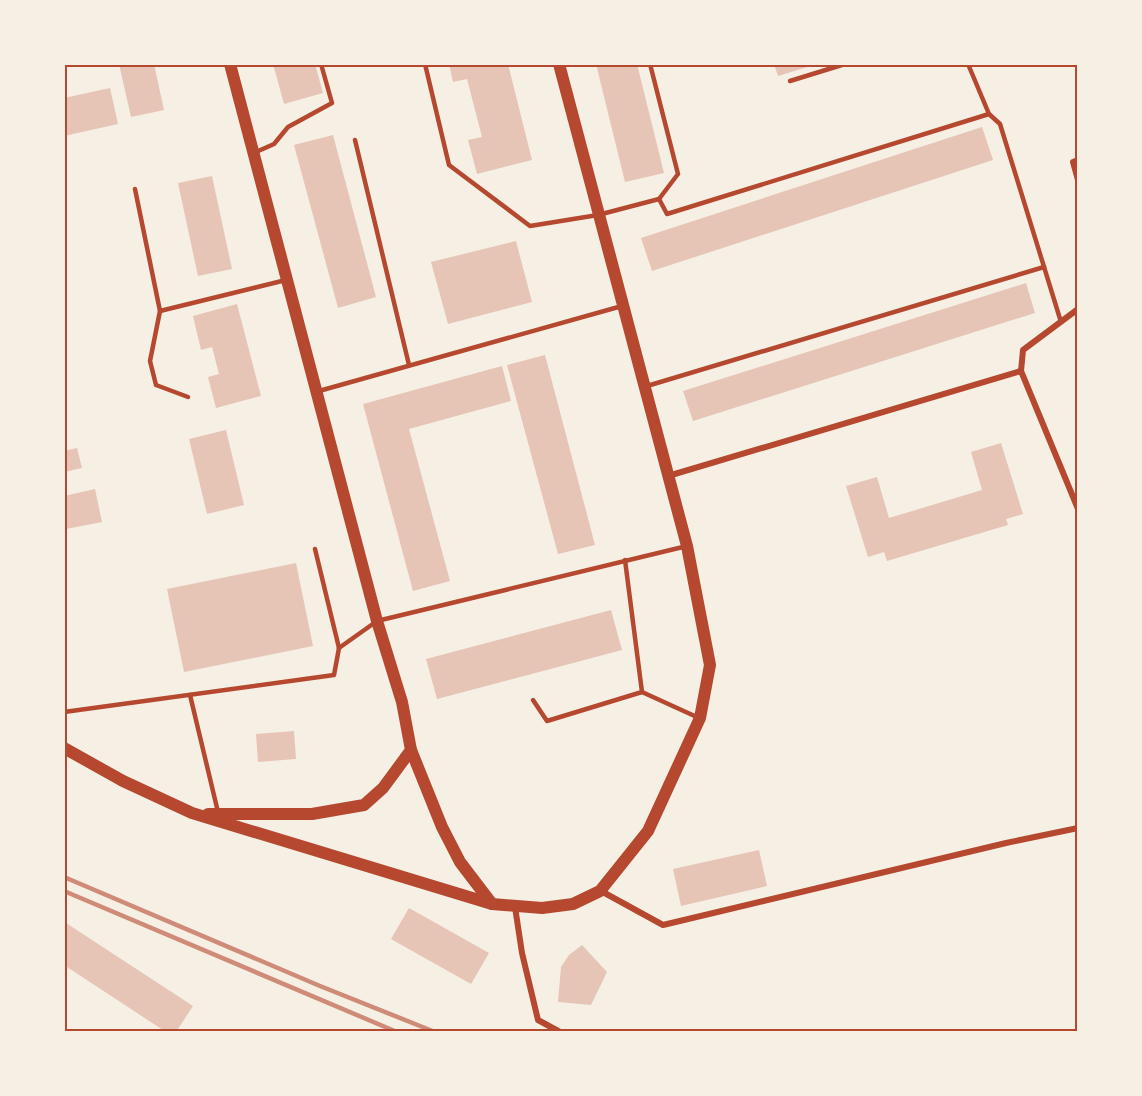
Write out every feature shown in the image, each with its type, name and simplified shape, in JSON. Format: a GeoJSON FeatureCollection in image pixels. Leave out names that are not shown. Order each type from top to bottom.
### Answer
{"type":"FeatureCollection","features":[{"type":"Feature","properties":{"kind":"main road"},"geometry":{"type":"LineString","coordinates":[[230,64],[377,621],[402,702],[411,750],[442,827],[460,862],[492,904]]}},
{"type":"Feature","properties":{"kind":"main road"},"geometry":{"type":"LineString","coordinates":[[64,748],[123,781],[192,813],[492,904],[542,908],[573,904],[600,891],[648,831],[700,718],[710,665],[687,546],[559,64]]}},
{"type":"Feature","properties":{"kind":"main road"},"geometry":{"type":"LineString","coordinates":[[192,813],[312,814],[364,806],[383,788],[411,750]]}},
{"type":"Feature","properties":{"kind":"street"},"geometry":{"type":"LineString","coordinates":[[1077,160],[1073,162],[1077,180]]}},
{"type":"Feature","properties":{"kind":"street"},"geometry":{"type":"LineString","coordinates":[[1077,309],[1023,350],[1022,371],[1077,509]]}},
{"type":"Feature","properties":{"kind":"street"},"geometry":{"type":"LineString","coordinates":[[668,476],[1022,371]]}},
{"type":"Feature","properties":{"kind":"street"},"geometry":{"type":"LineString","coordinates":[[600,891],[663,925],[1077,828]]}},
{"type":"Feature","properties":{"kind":"street"},"geometry":{"type":"LineString","coordinates":[[515,907],[522,954],[538,1020],[560,1032]]}},
{"type":"Feature","properties":{"kind":"lane"},"geometry":{"type":"LineString","coordinates":[[254,153],[274,144],[288,127],[332,103],[321,64]]}},
{"type":"Feature","properties":{"kind":"lane"},"geometry":{"type":"LineString","coordinates":[[425,64],[449,165],[530,226],[598,214],[659,199],[678,174],[650,64]]}},
{"type":"Feature","properties":{"kind":"lane"},"geometry":{"type":"LineString","coordinates":[[790,81],[845,64]]}},
{"type":"Feature","properties":{"kind":"lane"},"geometry":{"type":"LineString","coordinates":[[968,64],[989,114],[1000,124],[1061,322]]}},
{"type":"Feature","properties":{"kind":"lane"},"geometry":{"type":"LineString","coordinates":[[659,199],[667,214],[989,114]]}},
{"type":"Feature","properties":{"kind":"lane"},"geometry":{"type":"LineString","coordinates":[[355,140],[409,365]]}},
{"type":"Feature","properties":{"kind":"lane"},"geometry":{"type":"LineString","coordinates":[[135,189],[160,311],[150,361],[156,386],[188,397]]}},
{"type":"Feature","properties":{"kind":"lane"},"geometry":{"type":"LineString","coordinates":[[644,387],[1044,267]]}},
{"type":"Feature","properties":{"kind":"lane"},"geometry":{"type":"LineString","coordinates":[[160,311],[286,280]]}},
{"type":"Feature","properties":{"kind":"lane"},"geometry":{"type":"LineString","coordinates":[[316,392],[622,306]]}},
{"type":"Feature","properties":{"kind":"lane"},"geometry":{"type":"LineString","coordinates":[[339,648],[377,621],[687,546]]}},
{"type":"Feature","properties":{"kind":"lane"},"geometry":{"type":"LineString","coordinates":[[64,712],[334,675],[339,648],[315,549]]}},
{"type":"Feature","properties":{"kind":"lane"},"geometry":{"type":"LineString","coordinates":[[625,560],[642,692]]}},
{"type":"Feature","properties":{"kind":"lane"},"geometry":{"type":"LineString","coordinates":[[533,700],[548,721],[642,692],[700,718]]}},
{"type":"Feature","properties":{"kind":"lane"},"geometry":{"type":"LineString","coordinates":[[190,695],[219,814]]}},
{"type":"Feature","properties":{"kind":"building"},"geometry":{"type":"Polygon","coordinates":[[[119,64],[154,64],[164,110],[131,117],[119,64]]]}},
{"type":"Feature","properties":{"kind":"building"},"geometry":{"type":"Polygon","coordinates":[[[273,64],[315,64],[323,93],[284,104],[273,64]]]}},
{"type":"Feature","properties":{"kind":"building"},"geometry":{"type":"Polygon","coordinates":[[[449,64],[508,64],[532,160],[477,174],[468,140],[482,137],[467,79],[453,82],[449,64]]]}},
{"type":"Feature","properties":{"kind":"building"},"geometry":{"type":"Polygon","coordinates":[[[596,64],[637,64],[664,173],[625,182],[596,64]]]}},
{"type":"Feature","properties":{"kind":"building"},"geometry":{"type":"Polygon","coordinates":[[[774,64],[814,64],[814,65],[778,76],[774,64]]]}},
{"type":"Feature","properties":{"kind":"building"},"geometry":{"type":"Polygon","coordinates":[[[110,88],[118,124],[64,136],[64,98],[110,88]]]}},
{"type":"Feature","properties":{"kind":"building"},"geometry":{"type":"Polygon","coordinates":[[[982,127],[993,160],[652,271],[641,238],[982,127]]]}},
{"type":"Feature","properties":{"kind":"building"},"geometry":{"type":"Polygon","coordinates":[[[333,135],[376,297],[338,308],[294,145],[333,135]]]}},
{"type":"Feature","properties":{"kind":"building"},"geometry":{"type":"Polygon","coordinates":[[[212,176],[232,269],[198,276],[178,183],[212,176]]]}},
{"type":"Feature","properties":{"kind":"building"},"geometry":{"type":"Polygon","coordinates":[[[516,241],[532,302],[448,324],[431,262],[516,241]]]}},
{"type":"Feature","properties":{"kind":"building"},"geometry":{"type":"Polygon","coordinates":[[[1026,283],[1035,313],[693,421],[683,391],[1026,283]]]}},
{"type":"Feature","properties":{"kind":"building"},"geometry":{"type":"Polygon","coordinates":[[[237,304],[261,396],[216,408],[208,377],[219,374],[212,347],[201,350],[193,316],[237,304]]]}},
{"type":"Feature","properties":{"kind":"building"},"geometry":{"type":"Polygon","coordinates":[[[545,355],[595,545],[558,554],[507,365],[545,355]]]}},
{"type":"Feature","properties":{"kind":"building"},"geometry":{"type":"Polygon","coordinates":[[[502,366],[511,401],[409,429],[450,581],[413,591],[363,404],[502,366]]]}},
{"type":"Feature","properties":{"kind":"building"},"geometry":{"type":"Polygon","coordinates":[[[226,430],[244,505],[207,514],[189,439],[226,430]]]}},
{"type":"Feature","properties":{"kind":"building"},"geometry":{"type":"Polygon","coordinates":[[[1001,443],[1023,514],[1006,519],[1008,525],[887,561],[884,552],[868,557],[846,486],[877,477],[889,518],[982,490],[971,452],[1001,443]]]}},
{"type":"Feature","properties":{"kind":"building"},"geometry":{"type":"Polygon","coordinates":[[[77,448],[82,468],[64,472],[64,451],[77,448]]]}},
{"type":"Feature","properties":{"kind":"building"},"geometry":{"type":"Polygon","coordinates":[[[95,489],[102,522],[66,529],[64,496],[95,489]]]}},
{"type":"Feature","properties":{"kind":"building"},"geometry":{"type":"Polygon","coordinates":[[[296,563],[313,646],[184,672],[167,589],[296,563]]]}},
{"type":"Feature","properties":{"kind":"building"},"geometry":{"type":"Polygon","coordinates":[[[611,610],[622,650],[437,699],[426,659],[611,610]]]}},
{"type":"Feature","properties":{"kind":"building"},"geometry":{"type":"Polygon","coordinates":[[[294,731],[296,759],[258,762],[256,734],[294,731]]]}},
{"type":"Feature","properties":{"kind":"building"},"geometry":{"type":"Polygon","coordinates":[[[759,850],[767,886],[681,906],[673,869],[759,850]]]}},
{"type":"Feature","properties":{"kind":"building"},"geometry":{"type":"Polygon","coordinates":[[[409,908],[489,953],[471,984],[391,939],[409,908]]]}},
{"type":"Feature","properties":{"kind":"building"},"geometry":{"type":"Polygon","coordinates":[[[66,923],[193,1006],[176,1032],[166,1032],[64,965],[66,923]]]}},
{"type":"Feature","properties":{"kind":"building"},"geometry":{"type":"Polygon","coordinates":[[[582,945],[607,972],[591,1005],[558,1002],[561,967],[569,955],[582,945]]]}},
{"type":"Feature","properties":{"kind":"railway"},"geometry":{"type":"LineString","coordinates":[[64,877],[320,986],[435,1032]]}},
{"type":"Feature","properties":{"kind":"railway"},"geometry":{"type":"LineString","coordinates":[[64,891],[397,1032]]}}]}
